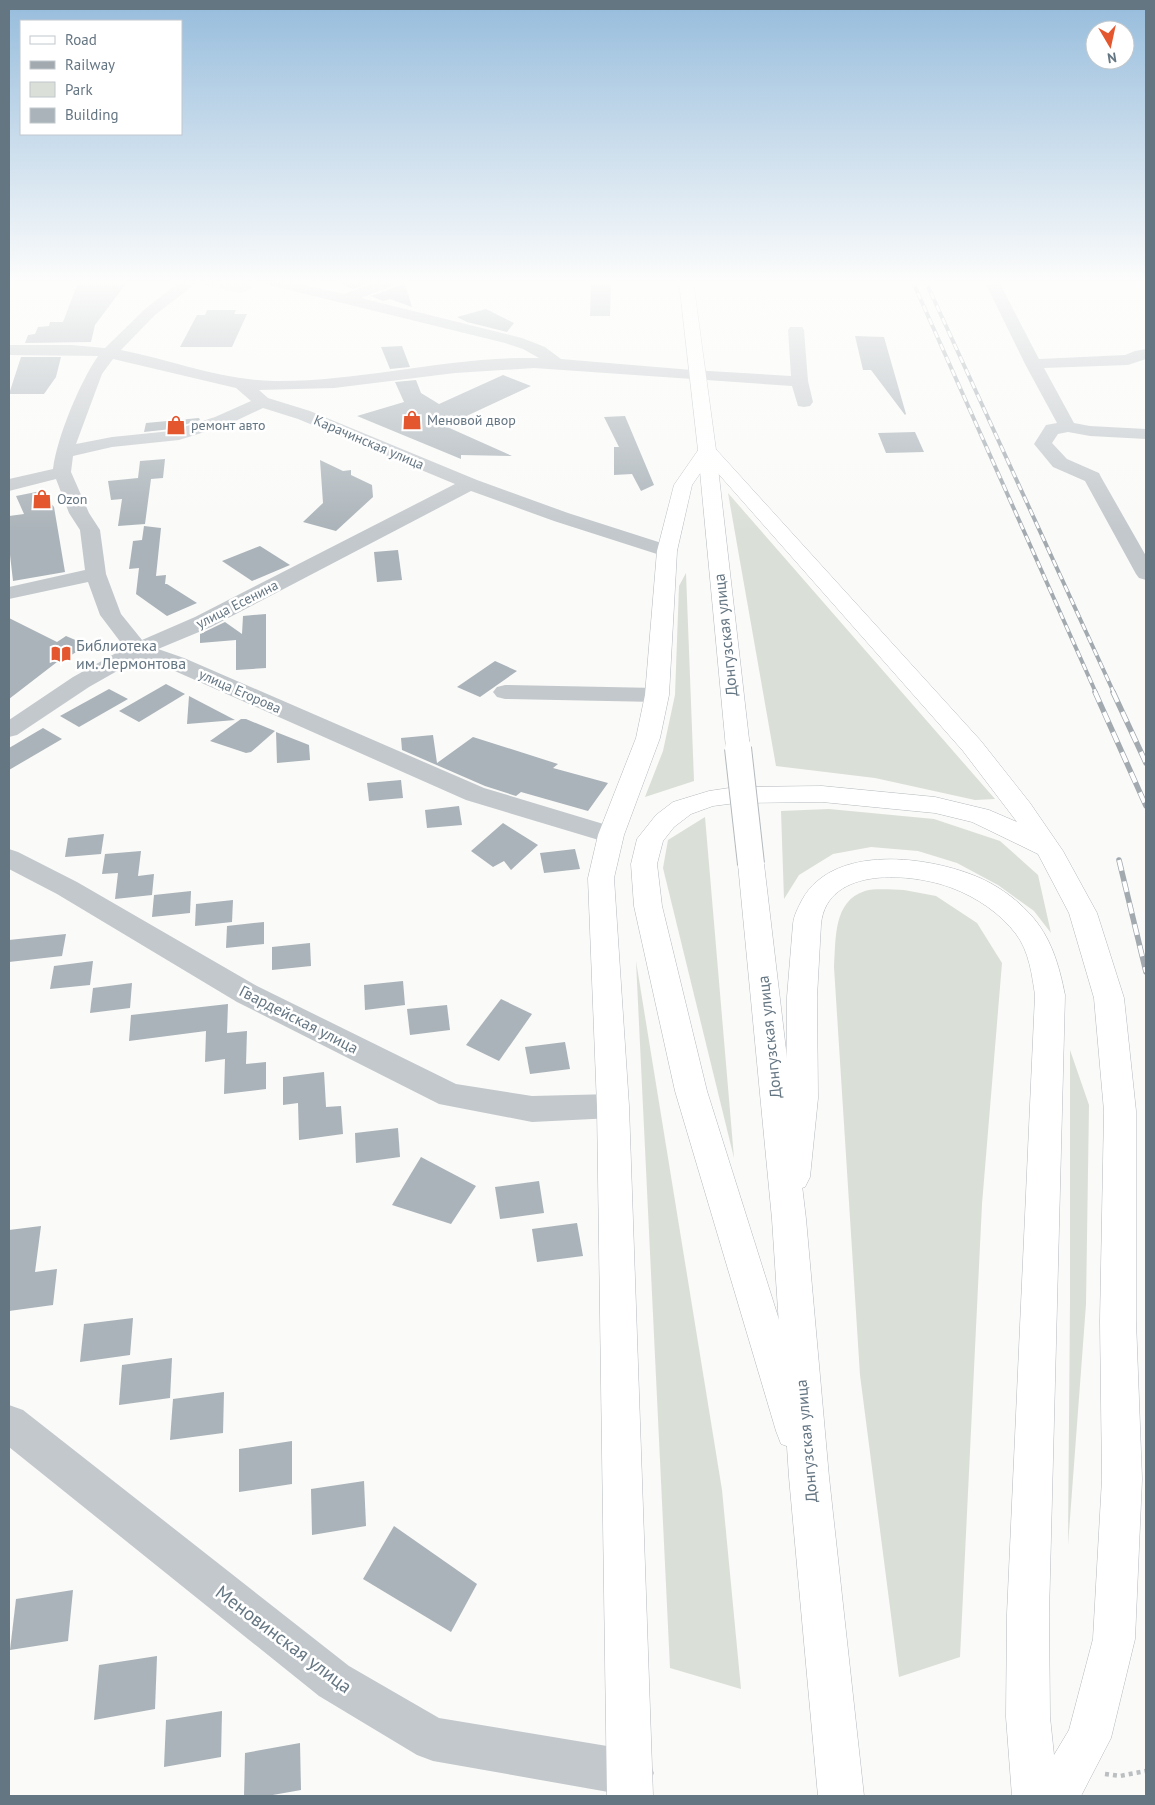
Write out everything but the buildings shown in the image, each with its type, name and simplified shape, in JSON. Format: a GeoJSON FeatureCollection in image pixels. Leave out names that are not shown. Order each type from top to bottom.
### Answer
{"type":"FeatureCollection","features":[{"type":"Feature","properties":{"kind":"main road","name":"Донгузская улица"},"geometry":{"type":"LineString","coordinates":[[697,364],[789,1219],[809,1477],[841,1796]]}},
{"type":"Feature","properties":{"kind":"main road"},"geometry":{"type":"LineString","coordinates":[[631,1785],[612,1106],[601,878],[611,835],[648,738],[657,695],[667,551],[683,485],[707,450],[972,746],[1022,809],[1050,851],[1083,913],[1109,998],[1120,1111],[1118,1321],[1122,1479],[1114,1639],[1089,1738],[1056,1796]]}},
{"type":"Feature","properties":{"kind":"main road"},"geometry":{"type":"LineString","coordinates":[[809,1477],[691,1091],[648,906],[644,864],[650,838],[664,821],[682,808],[709,799],[736,795],[822,794],[935,805],[980,816],[1013,830],[1050,851]]}},
{"type":"Feature","properties":{"kind":"main road"},"geometry":{"type":"LineString","coordinates":[[789,1219],[802,1090],[802,974],[809,913],[824,888],[849,874],[879,868],[916,869],[953,878],[990,895],[1019,919],[1035,939],[1045,965],[1050,994],[1028,1614],[1028,1717],[1035,1796]]}},
{"type":"Feature","properties":{"kind":"street"},"geometry":{"type":"LineString","coordinates":[[101,364],[94,374],[63,462],[79,513],[90,530],[96,574],[110,615],[138,650]]}},
{"type":"Feature","properties":{"kind":"street"},"geometry":{"type":"LineString","coordinates":[[152,364],[201,377],[243,385],[293,385],[372,380],[477,366],[511,364]]}},
{"type":"Feature","properties":{"kind":"street"},"geometry":{"type":"LineString","coordinates":[[578,364],[698,376],[800,381]]}},
{"type":"Feature","properties":{"kind":"street"},"geometry":{"type":"LineString","coordinates":[[799,364],[804,402]]}},
{"type":"Feature","properties":{"kind":"street"},"geometry":{"type":"LineString","coordinates":[[1033,364],[1068,427]]}},
{"type":"Feature","properties":{"kind":"street"},"geometry":{"type":"LineString","coordinates":[[338,399],[372,380]]}},
{"type":"Feature","properties":{"kind":"street","name":"Карачинская улица"},"geometry":{"type":"LineString","coordinates":[[243,385],[262,402],[304,415],[470,484],[561,517],[667,551]]}},
{"type":"Feature","properties":{"kind":"street"},"geometry":{"type":"LineString","coordinates":[[9,485],[112,442],[172,436],[221,421],[262,402]]}},
{"type":"Feature","properties":{"kind":"street"},"geometry":{"type":"LineString","coordinates":[[304,415],[321,407]]}},
{"type":"Feature","properties":{"kind":"street"},"geometry":{"type":"LineString","coordinates":[[1146,434],[1068,427],[1052,429],[1043,444],[1060,463],[1092,477],[1146,574]]}},
{"type":"Feature","properties":{"kind":"street","name":"улица Есенина"},"geometry":{"type":"LineString","coordinates":[[9,730],[81,682],[138,650],[204,622],[470,484]]}},
{"type":"Feature","properties":{"kind":"street"},"geometry":{"type":"LineString","coordinates":[[9,594],[96,574]]}},
{"type":"Feature","properties":{"kind":"street","name":"улица Егорова"},"geometry":{"type":"LineString","coordinates":[[138,650],[176,663],[476,794],[611,835]]}},
{"type":"Feature","properties":{"kind":"street"},"geometry":{"type":"LineString","coordinates":[[505,692],[657,695]]}},
{"type":"Feature","properties":{"kind":"street","name":"Гвардейская улица"},"geometry":{"type":"LineString","coordinates":[[9,858],[67,888],[247,994],[450,1095],[532,1109],[612,1106]]}},
{"type":"Feature","properties":{"kind":"street","name":"Меновинская улица"},"geometry":{"type":"LineString","coordinates":[[9,1423],[334,1680],[433,1739],[631,1785]]}},
{"type":"Feature","properties":{"kind":"green space"},"geometry":{"type":"Polygon","coordinates":[[[728,493],[995,799],[975,800],[875,778],[776,766],[728,493]]]}},
{"type":"Feature","properties":{"kind":"green space"},"geometry":{"type":"Polygon","coordinates":[[[686,573],[694,781],[645,797],[663,751],[675,695],[679,586],[686,573]]]}},
{"type":"Feature","properties":{"kind":"green space"},"geometry":{"type":"Polygon","coordinates":[[[829,809],[934,819],[1000,841],[1038,875],[1051,933],[1034,911],[998,885],[957,863],[918,851],[871,847],[833,854],[799,875],[784,899],[781,811],[829,809]]]}},
{"type":"Feature","properties":{"kind":"green space"},"geometry":{"type":"Polygon","coordinates":[[[705,817],[734,1158],[663,868],[668,840],[705,817]]]}},
{"type":"Feature","properties":{"kind":"green space"},"geometry":{"type":"Polygon","coordinates":[[[869,890],[904,890],[936,896],[977,923],[1002,963],[982,1204],[960,1657],[899,1677],[860,1375],[834,967],[838,922],[847,903],[855,896],[869,890]]]}},
{"type":"Feature","properties":{"kind":"green space"},"geometry":{"type":"Polygon","coordinates":[[[636,961],[722,1490],[741,1689],[670,1668],[636,961]]]}},
{"type":"Feature","properties":{"kind":"green space"},"geometry":{"type":"Polygon","coordinates":[[[1070,1050],[1089,1105],[1086,1304],[1068,1545],[1070,1301],[1070,1050]]]}},
{"type":"Feature","properties":{"kind":"railway"},"geometry":{"type":"LineString","coordinates":[[950,364],[1096,693]]}},
{"type":"Feature","properties":{"kind":"railway"},"geometry":{"type":"LineString","coordinates":[[964,364],[1114,693]]}},
{"type":"Feature","properties":{"kind":"railway"},"geometry":{"type":"LineString","coordinates":[[1095,692],[1146,806]]}},
{"type":"Feature","properties":{"kind":"railway"},"geometry":{"type":"LineString","coordinates":[[1113,692],[1146,763]]}},
{"type":"Feature","properties":{"kind":"railway"},"geometry":{"type":"LineString","coordinates":[[1119,860],[1146,972]]}},
{"type":"Feature","properties":{"kind":"place","name":"Меновой двор"},"geometry":{"type":"Point","coordinates":[412,420]}},
{"type":"Feature","properties":{"kind":"place","name":"ремонт авто"},"geometry":{"type":"Point","coordinates":[176,425]}},
{"type":"Feature","properties":{"kind":"place","name":"Ozon"},"geometry":{"type":"Point","coordinates":[42,499]}},
{"type":"Feature","properties":{"kind":"place","name":"Библиотека им. Лермонтова"},"geometry":{"type":"Point","coordinates":[61,654]}}]}
